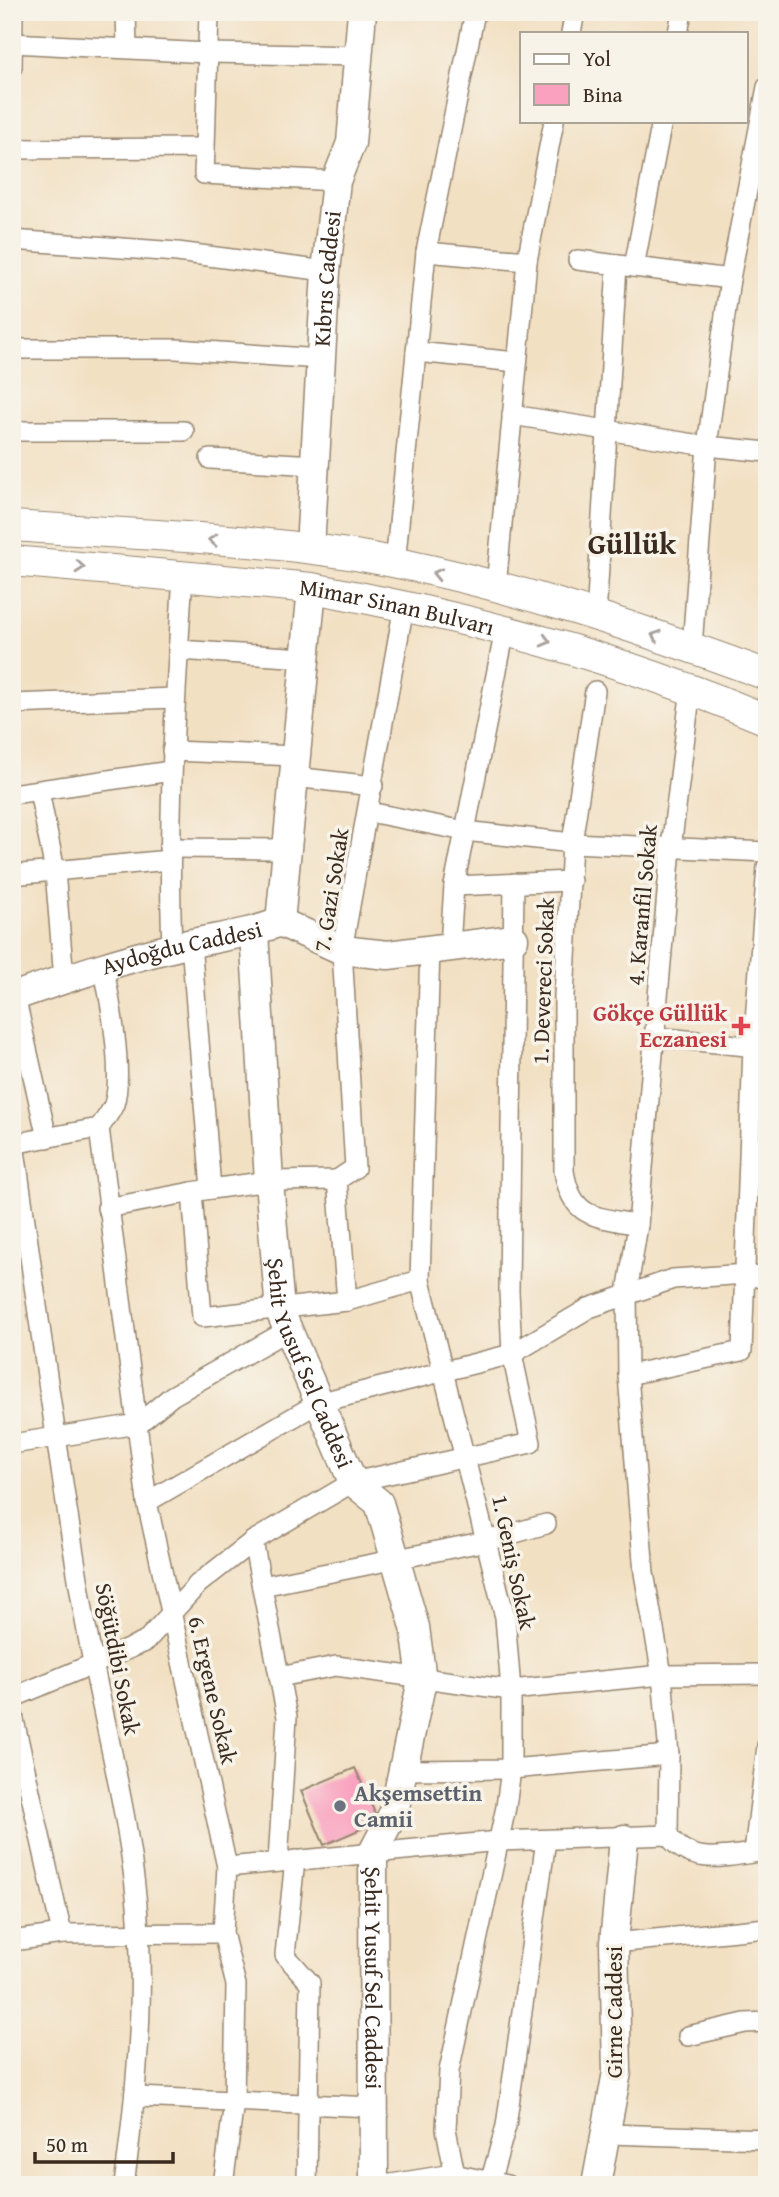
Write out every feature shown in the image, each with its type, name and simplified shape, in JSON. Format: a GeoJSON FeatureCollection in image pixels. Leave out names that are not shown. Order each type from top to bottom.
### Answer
{"type":"FeatureCollection","features":[{"type":"Feature","properties":{"kind":"main road","name":"Kıbrıs Caddesi"},"geometry":{"type":"LineString","coordinates":[[310,548],[326,271],[336,181],[351,143],[362,12]]}},
{"type":"Feature","properties":{"kind":"main road","name":"Mimar Sinan Bulvarı"},"geometry":{"type":"LineString","coordinates":[[12,526],[310,548],[395,564],[496,587],[692,647],[767,675]]}},
{"type":"Feature","properties":{"kind":"main road","name":"Mimar Sinan Bulvarı"},"geometry":{"type":"LineString","coordinates":[[12,561],[312,588],[404,606],[600,656],[691,688],[767,720]]}},
{"type":"Feature","properties":{"kind":"main road"},"geometry":{"type":"LineString","coordinates":[[280,922],[312,588]]}},
{"type":"Feature","properties":{"kind":"main road","name":"Aydoğdu Caddesi"},"geometry":{"type":"LineString","coordinates":[[13,996],[181,945],[254,932],[280,922],[342,950],[388,955],[514,939]]}},
{"type":"Feature","properties":{"kind":"main road","name":"Şehit Yusuf Sel Caddesi"},"geometry":{"type":"LineString","coordinates":[[254,932],[269,1181],[284,1320],[353,1482],[379,1503],[393,1561],[415,1627],[422,1680],[394,1812],[373,1852],[374,2185]]}},
{"type":"Feature","properties":{"kind":"main road","name":"Girne Caddesi"},"geometry":{"type":"LineString","coordinates":[[596,2185],[608,2134],[617,2072],[614,1943],[624,1839]]}},
{"type":"Feature","properties":{"kind":"street"},"geometry":{"type":"LineString","coordinates":[[12,67],[13,12]]}},
{"type":"Feature","properties":{"kind":"street"},"geometry":{"type":"LineString","coordinates":[[126,12],[127,48]]}},
{"type":"Feature","properties":{"kind":"street"},"geometry":{"type":"LineString","coordinates":[[209,12],[204,174],[336,181]]}},
{"type":"Feature","properties":{"kind":"street"},"geometry":{"type":"LineString","coordinates":[[395,564],[426,252],[475,12]]}},
{"type":"Feature","properties":{"kind":"street"},"geometry":{"type":"LineString","coordinates":[[571,32],[575,12]]}},
{"type":"Feature","properties":{"kind":"street"},"geometry":{"type":"LineString","coordinates":[[678,32],[682,12]]}},
{"type":"Feature","properties":{"kind":"street"},"geometry":{"type":"LineString","coordinates":[[13,43],[208,53],[359,56]]}},
{"type":"Feature","properties":{"kind":"street"},"geometry":{"type":"LineString","coordinates":[[692,647],[707,446],[730,279],[767,88]]}},
{"type":"Feature","properties":{"kind":"street"},"geometry":{"type":"LineString","coordinates":[[496,587],[527,261],[554,122]]}},
{"type":"Feature","properties":{"kind":"street"},"geometry":{"type":"LineString","coordinates":[[596,617],[609,431],[625,266],[662,122]]}},
{"type":"Feature","properties":{"kind":"street"},"geometry":{"type":"LineString","coordinates":[[12,149],[205,148]]}},
{"type":"Feature","properties":{"kind":"street"},"geometry":{"type":"LineString","coordinates":[[12,240],[177,252],[326,271]]}},
{"type":"Feature","properties":{"kind":"street"},"geometry":{"type":"LineString","coordinates":[[426,252],[527,261]]}},
{"type":"Feature","properties":{"kind":"street"},"geometry":{"type":"LineString","coordinates":[[578,260],[730,279]]}},
{"type":"Feature","properties":{"kind":"street"},"geometry":{"type":"LineString","coordinates":[[12,349],[176,349],[320,359]]}},
{"type":"Feature","properties":{"kind":"street"},"geometry":{"type":"LineString","coordinates":[[416,352],[517,362]]}},
{"type":"Feature","properties":{"kind":"street"},"geometry":{"type":"LineString","coordinates":[[512,415],[707,446],[767,452]]}},
{"type":"Feature","properties":{"kind":"street"},"geometry":{"type":"LineString","coordinates":[[12,431],[184,431]]}},
{"type":"Feature","properties":{"kind":"street"},"geometry":{"type":"LineString","coordinates":[[210,459],[315,465]]}},
{"type":"Feature","properties":{"kind":"street"},"geometry":{"type":"LineString","coordinates":[[183,575],[171,761],[169,854],[181,945],[202,1191],[202,1317],[284,1320]]}},
{"type":"Feature","properties":{"kind":"street","name":"7. Gazi Sokak"},"geometry":{"type":"LineString","coordinates":[[338,1180],[355,1168],[342,950],[404,606]]}},
{"type":"Feature","properties":{"kind":"street","name":"1. Geniş Sokak"},"geometry":{"type":"LineString","coordinates":[[455,2180],[446,2129],[449,2071],[499,1841],[511,1769],[511,1690],[505,1617],[488,1541],[420,1280],[440,947],[505,630]]}},
{"type":"Feature","properties":{"kind":"street"},"geometry":{"type":"LineString","coordinates":[[178,650],[305,657]]}},
{"type":"Feature","properties":{"kind":"street","name":"4. Karanfil Sokak"},"geometry":{"type":"LineString","coordinates":[[668,1835],[669,1755],[662,1675],[644,1573],[628,1375],[627,1293],[638,1225],[671,848],[691,688]]}},
{"type":"Feature","properties":{"kind":"street","name":"1. Devereci Sokak"},"geometry":{"type":"LineString","coordinates":[[594,691],[572,843],[564,996],[565,1171],[568,1195],[587,1214],[638,1225]]}},
{"type":"Feature","properties":{"kind":"street"},"geometry":{"type":"LineString","coordinates":[[12,704],[175,698]]}},
{"type":"Feature","properties":{"kind":"street"},"geometry":{"type":"LineString","coordinates":[[12,794],[39,791],[171,761],[295,767],[373,786]]}},
{"type":"Feature","properties":{"kind":"street"},"geometry":{"type":"LineString","coordinates":[[39,791],[55,871],[64,979]]}},
{"type":"Feature","properties":{"kind":"street"},"geometry":{"type":"LineString","coordinates":[[369,812],[465,831],[572,843],[767,852]]}},
{"type":"Feature","properties":{"kind":"street"},"geometry":{"type":"LineString","coordinates":[[12,875],[169,854],[288,849]]}},
{"type":"Feature","properties":{"kind":"street"},"geometry":{"type":"LineString","coordinates":[[628,1375],[742,1351],[760,1048],[767,867]]}},
{"type":"Feature","properties":{"kind":"street"},"geometry":{"type":"LineString","coordinates":[[454,886],[571,881]]}},
{"type":"Feature","properties":{"kind":"street"},"geometry":{"type":"LineString","coordinates":[[12,1698],[145,1642],[198,1584],[253,1541],[353,1482],[531,1443],[512,1354],[509,1292],[514,883]]}},
{"type":"Feature","properties":{"kind":"street"},"geometry":{"type":"LineString","coordinates":[[13,1144],[99,1128],[114,1104],[116,1074],[111,1002],[103,967]]}},
{"type":"Feature","properties":{"kind":"street"},"geometry":{"type":"LineString","coordinates":[[13,996],[47,1138]]}},
{"type":"Feature","properties":{"kind":"street"},"geometry":{"type":"LineString","coordinates":[[656,1037],[760,1048]]}},
{"type":"Feature","properties":{"kind":"street","name":"6. Ergene Sokak"},"geometry":{"type":"LineString","coordinates":[[99,1128],[146,1502],[227,1867],[223,1933],[236,1985],[234,2102],[223,2185]]}},
{"type":"Feature","properties":{"kind":"street","name":"Söğütdibi Sokak"},"geometry":{"type":"LineString","coordinates":[[13,1144],[55,1438],[93,1666],[120,1789],[139,1932],[136,2097],[124,2185]]}},
{"type":"Feature","properties":{"kind":"street"},"geometry":{"type":"LineString","coordinates":[[107,1208],[269,1181],[338,1180],[347,1301]]}},
{"type":"Feature","properties":{"kind":"street"},"geometry":{"type":"LineString","coordinates":[[146,1502],[318,1403],[512,1354],[589,1307],[673,1279],[747,1273],[767,1280]]}},
{"type":"Feature","properties":{"kind":"street"},"geometry":{"type":"LineString","coordinates":[[12,1444],[138,1424],[172,1396],[284,1320],[420,1280]]}},
{"type":"Feature","properties":{"kind":"street"},"geometry":{"type":"LineString","coordinates":[[262,1587],[488,1541],[546,1524]]}},
{"type":"Feature","properties":{"kind":"street"},"geometry":{"type":"LineString","coordinates":[[253,1541],[286,1717],[285,1955],[310,1983],[307,2185]]}},
{"type":"Feature","properties":{"kind":"street"},"geometry":{"type":"LineString","coordinates":[[279,1677],[336,1667],[511,1690],[662,1675],[767,1674]]}},
{"type":"Feature","properties":{"kind":"street"},"geometry":{"type":"LineString","coordinates":[[12,1711],[62,1934]]}},
{"type":"Feature","properties":{"kind":"street"},"geometry":{"type":"LineString","coordinates":[[227,1867],[499,1841],[624,1839],[668,1835],[679,1850],[700,1857],[760,1852],[767,1746]]}},
{"type":"Feature","properties":{"kind":"street"},"geometry":{"type":"LineString","coordinates":[[403,1770],[511,1769],[669,1755]]}},
{"type":"Feature","properties":{"kind":"street"},"geometry":{"type":"LineString","coordinates":[[385,2185],[455,2180],[499,2182],[547,1840]]}},
{"type":"Feature","properties":{"kind":"street"},"geometry":{"type":"LineString","coordinates":[[614,1943],[767,1928]]}},
{"type":"Feature","properties":{"kind":"street"},"geometry":{"type":"LineString","coordinates":[[12,1941],[62,1934],[223,1933]]}},
{"type":"Feature","properties":{"kind":"street"},"geometry":{"type":"LineString","coordinates":[[688,2036],[746,2023],[767,2022]]}},
{"type":"Feature","properties":{"kind":"street"},"geometry":{"type":"LineString","coordinates":[[136,2097],[374,2107]]}},
{"type":"Feature","properties":{"kind":"street"},"geometry":{"type":"LineString","coordinates":[[608,2134],[767,2138]]}},
{"type":"Feature","properties":{"kind":"building","name":"Akşemsettin Camii"},"geometry":{"type":"Polygon","coordinates":[[[355,1768],[375,1813],[368,1826],[324,1845],[301,1791],[355,1768]]]}},
{"type":"Feature","properties":{"kind":"place","name":"Gökçe Güllük Eczanesi"},"geometry":{"type":"Point","coordinates":[741,1026]}},
{"type":"Feature","properties":{"kind":"place","name":"Akşemsettin Camii"},"geometry":{"type":"Point","coordinates":[340,1806]}},
{"type":"Feature","properties":{"kind":"district","name":"Güllük"},"geometry":{"type":"Point","coordinates":[632,544]}}]}
